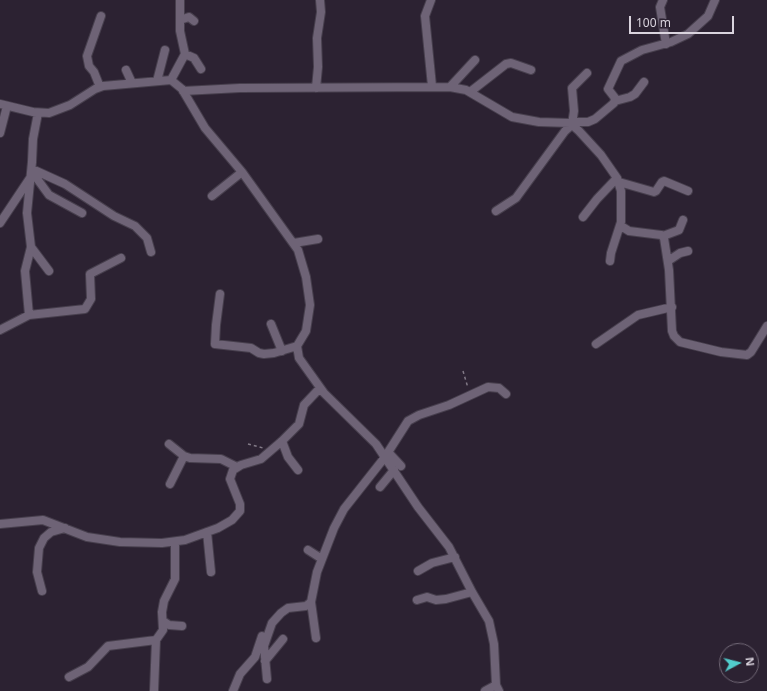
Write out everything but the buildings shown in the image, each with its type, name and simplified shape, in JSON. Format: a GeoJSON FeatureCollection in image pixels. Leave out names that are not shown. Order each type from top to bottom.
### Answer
{"type":"FeatureCollection","features":[{"type":"Feature","properties":{"kind":"street"},"geometry":{"type":"LineString","coordinates":[[316,88],[319,57],[318,28],[322,12],[320,0]]}},
{"type":"Feature","properties":{"kind":"street"},"geometry":{"type":"LineString","coordinates":[[431,0],[425,16],[432,86]]}},
{"type":"Feature","properties":{"kind":"street"},"geometry":{"type":"LineString","coordinates":[[662,0],[660,7],[666,44]]}},
{"type":"Feature","properties":{"kind":"street"},"geometry":{"type":"LineString","coordinates":[[615,101],[608,89],[621,61],[642,50],[666,44],[683,36],[705,20],[711,12],[715,0]]}},
{"type":"Feature","properties":{"kind":"street"},"geometry":{"type":"LineString","coordinates":[[171,80],[185,54],[180,31],[181,1]]}},
{"type":"Feature","properties":{"kind":"street"},"geometry":{"type":"LineString","coordinates":[[100,87],[94,72],[88,66],[87,56],[101,16]]}},
{"type":"Feature","properties":{"kind":"street"},"geometry":{"type":"LineString","coordinates":[[180,20],[189,16],[194,21]]}},
{"type":"Feature","properties":{"kind":"street"},"geometry":{"type":"LineString","coordinates":[[157,81],[166,50]]}},
{"type":"Feature","properties":{"kind":"street"},"geometry":{"type":"LineString","coordinates":[[185,54],[194,58],[201,69]]}},
{"type":"Feature","properties":{"kind":"street"},"geometry":{"type":"LineString","coordinates":[[450,87],[475,60]]}},
{"type":"Feature","properties":{"kind":"street"},"geometry":{"type":"LineString","coordinates":[[470,92],[506,64],[511,63],[531,70]]}},
{"type":"Feature","properties":{"kind":"street"},"geometry":{"type":"LineString","coordinates":[[126,70],[132,83]]}},
{"type":"Feature","properties":{"kind":"street"},"geometry":{"type":"LineString","coordinates":[[496,211],[516,198],[552,147],[572,124],[574,110],[572,88],[587,73]]}},
{"type":"Feature","properties":{"kind":"street"},"geometry":{"type":"LineString","coordinates":[[0,133],[3,105],[38,113],[58,111],[100,87],[171,80],[178,84],[205,128],[242,172],[298,250],[306,277],[310,305],[306,331],[297,346],[299,358],[320,388],[376,444],[397,468],[418,507],[444,538],[472,592],[486,613],[493,632],[498,688],[485,691]]}},
{"type":"Feature","properties":{"kind":"street"},"geometry":{"type":"LineString","coordinates":[[183,91],[208,89],[450,87],[470,92],[512,117],[539,122],[572,124],[595,119],[615,101],[630,98],[644,82]]}},
{"type":"Feature","properties":{"kind":"street"},"geometry":{"type":"LineString","coordinates":[[29,315],[25,271],[31,247],[26,213],[33,173],[33,139],[38,113]]}},
{"type":"Feature","properties":{"kind":"street"},"geometry":{"type":"LineString","coordinates":[[572,124],[602,155],[618,180],[622,209],[621,226],[611,253],[610,261]]}},
{"type":"Feature","properties":{"kind":"street"},"geometry":{"type":"LineString","coordinates":[[212,196],[242,172]]}},
{"type":"Feature","properties":{"kind":"street"},"geometry":{"type":"LineString","coordinates":[[33,173],[48,195],[82,213]]}},
{"type":"Feature","properties":{"kind":"street"},"geometry":{"type":"LineString","coordinates":[[0,223],[14,204],[33,173]]}},
{"type":"Feature","properties":{"kind":"street"},"geometry":{"type":"LineString","coordinates":[[33,173],[65,184],[114,216],[135,226],[146,238],[151,252]]}},
{"type":"Feature","properties":{"kind":"street"},"geometry":{"type":"LineString","coordinates":[[618,180],[654,192],[664,181],[688,191]]}},
{"type":"Feature","properties":{"kind":"street"},"geometry":{"type":"LineString","coordinates":[[583,217],[597,199],[618,180]]}},
{"type":"Feature","properties":{"kind":"street"},"geometry":{"type":"LineString","coordinates":[[621,226],[630,231],[663,236],[678,230],[683,220]]}},
{"type":"Feature","properties":{"kind":"street"},"geometry":{"type":"LineString","coordinates":[[663,236],[668,261],[672,307],[672,331],[676,339],[687,344],[741,355],[751,352],[767,326]]}},
{"type":"Feature","properties":{"kind":"street"},"geometry":{"type":"LineString","coordinates":[[294,243],[318,239]]}},
{"type":"Feature","properties":{"kind":"street"},"geometry":{"type":"LineString","coordinates":[[31,247],[49,271]]}},
{"type":"Feature","properties":{"kind":"street"},"geometry":{"type":"LineString","coordinates":[[668,261],[680,253],[688,251]]}},
{"type":"Feature","properties":{"kind":"street"},"geometry":{"type":"LineString","coordinates":[[0,330],[29,315],[85,309],[91,299],[90,274],[121,258]]}},
{"type":"Feature","properties":{"kind":"street"},"geometry":{"type":"LineString","coordinates":[[220,294],[215,344],[251,348],[264,354],[282,351],[297,346]]}},
{"type":"Feature","properties":{"kind":"street"},"geometry":{"type":"LineString","coordinates":[[596,344],[638,315],[672,307]]}},
{"type":"Feature","properties":{"kind":"street"},"geometry":{"type":"LineString","coordinates":[[271,324],[282,351]]}},
{"type":"Feature","properties":{"kind":"street"},"geometry":{"type":"LineString","coordinates":[[316,638],[311,602],[322,559],[344,508],[386,455],[410,418],[449,404],[470,394],[493,387],[506,394]]}},
{"type":"Feature","properties":{"kind":"street"},"geometry":{"type":"LineString","coordinates":[[0,524],[43,520],[87,537],[109,541],[175,542],[207,532],[232,520],[240,511],[240,504],[230,480],[233,470],[237,467],[261,459],[273,450],[299,424],[304,405],[320,388]]}},
{"type":"Feature","properties":{"kind":"street"},"geometry":{"type":"LineString","coordinates":[[282,441],[288,457],[298,470]]}},
{"type":"Feature","properties":{"kind":"street"},"geometry":{"type":"LineString","coordinates":[[169,444],[184,456],[199,459],[221,459],[237,467]]}},
{"type":"Feature","properties":{"kind":"street"},"geometry":{"type":"LineString","coordinates":[[170,484],[184,456]]}},
{"type":"Feature","properties":{"kind":"street"},"geometry":{"type":"LineString","coordinates":[[380,487],[397,468]]}},
{"type":"Feature","properties":{"kind":"street"},"geometry":{"type":"LineString","coordinates":[[42,591],[37,572],[39,548],[44,538],[51,532],[66,528]]}},
{"type":"Feature","properties":{"kind":"street"},"geometry":{"type":"LineString","coordinates":[[207,532],[211,572]]}},
{"type":"Feature","properties":{"kind":"street"},"geometry":{"type":"LineString","coordinates":[[154,691],[156,640],[163,630],[162,621],[164,601],[175,579],[175,542]]}},
{"type":"Feature","properties":{"kind":"street"},"geometry":{"type":"LineString","coordinates":[[308,550],[322,559]]}},
{"type":"Feature","properties":{"kind":"street"},"geometry":{"type":"LineString","coordinates":[[418,571],[432,563],[455,557]]}},
{"type":"Feature","properties":{"kind":"street"},"geometry":{"type":"LineString","coordinates":[[417,600],[427,597],[436,600],[446,599],[472,592]]}},
{"type":"Feature","properties":{"kind":"street"},"geometry":{"type":"LineString","coordinates":[[233,691],[240,674],[255,657],[266,626],[288,608],[306,606],[311,602]]}},
{"type":"Feature","properties":{"kind":"street"},"geometry":{"type":"LineString","coordinates":[[267,679],[265,640],[277,617]]}},
{"type":"Feature","properties":{"kind":"street"},"geometry":{"type":"LineString","coordinates":[[162,621],[169,626],[182,626]]}},
{"type":"Feature","properties":{"kind":"street"},"geometry":{"type":"LineString","coordinates":[[265,661],[283,639]]}},
{"type":"Feature","properties":{"kind":"street"},"geometry":{"type":"LineString","coordinates":[[69,677],[88,667],[108,646],[156,640]]}},
{"type":"Feature","properties":{"kind":"path"},"geometry":{"type":"LineString","coordinates":[[462,371],[470,394]]}},
{"type":"Feature","properties":{"kind":"path"},"geometry":{"type":"LineString","coordinates":[[248,444],[273,450]]}}]}
